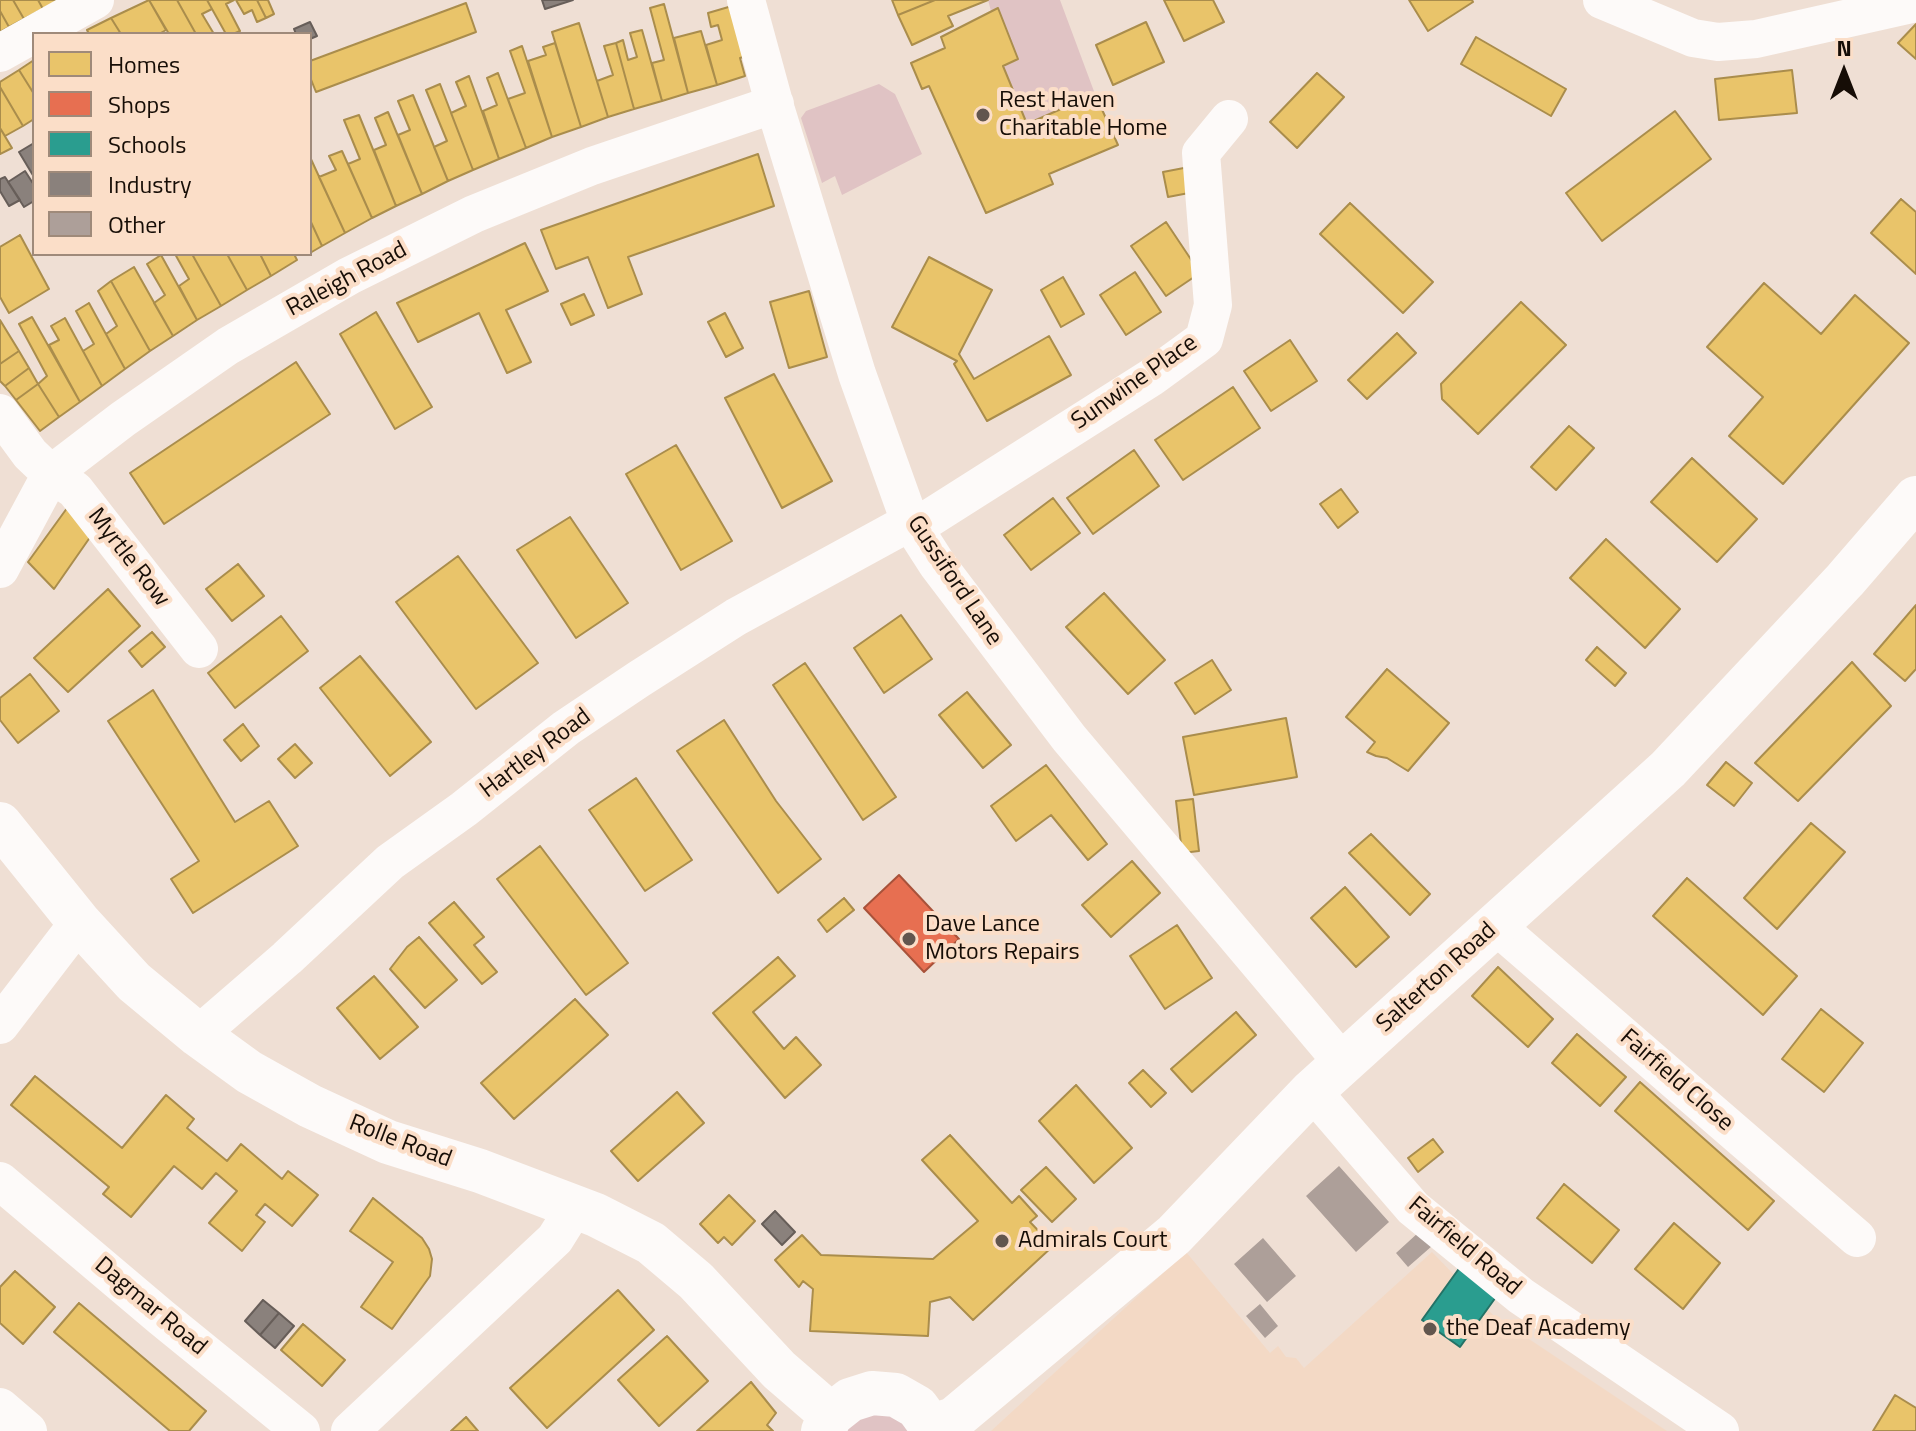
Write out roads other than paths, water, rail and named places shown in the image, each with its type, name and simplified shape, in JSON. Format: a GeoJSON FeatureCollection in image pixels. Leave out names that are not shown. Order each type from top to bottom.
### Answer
{"type":"FeatureCollection","features":[{"type":"Feature","properties":{"kind":"main road","name":"Salterton Road"},"geometry":{"type":"LineString","coordinates":[[932,1428],[954,1419],[1174,1235],[1327,1077],[1668,769],[1845,580],[1916,498]]}},
{"type":"Feature","properties":{"kind":"main road","name":"Rolle Road"},"geometry":{"type":"LineString","coordinates":[[0,824],[79,922],[134,982],[198,1035],[261,1079],[310,1106],[388,1142],[480,1171],[575,1207],[606,1219],[651,1243],[696,1281],[827,1423]]}},
{"type":"Feature","properties":{"kind":"main road"},"geometry":{"type":"LineString","coordinates":[[827,1423],[850,1400],[872,1393],[896,1395],[917,1407],[932,1428]]}},
{"type":"Feature","properties":{"kind":"street"},"geometry":{"type":"LineString","coordinates":[[38,32],[95,0]]}},
{"type":"Feature","properties":{"kind":"street","name":"Gussiford Lane"},"geometry":{"type":"LineString","coordinates":[[746,0],[857,374],[912,525],[937,564],[1327,1077]]}},
{"type":"Feature","properties":{"kind":"street"},"geometry":{"type":"LineString","coordinates":[[1602,0],[1693,38],[1718,42],[1756,39],[1916,3]]}},
{"type":"Feature","properties":{"kind":"street"},"geometry":{"type":"LineString","coordinates":[[0,53],[32,35]]}},
{"type":"Feature","properties":{"kind":"street","name":"Raleigh Road"},"geometry":{"type":"LineString","coordinates":[[0,569],[51,474],[228,346],[349,276],[474,214],[592,166],[775,104]]}},
{"type":"Feature","properties":{"kind":"street","name":"Sunwine Place"},"geometry":{"type":"LineString","coordinates":[[912,525],[1152,377],[1204,339],[1213,305],[1201,153],[1229,119]]}},
{"type":"Feature","properties":{"kind":"street","name":"Myrtle Row"},"geometry":{"type":"LineString","coordinates":[[0,413],[30,454],[51,474],[75,490],[199,649]]}},
{"type":"Feature","properties":{"kind":"street","name":"Hartley Road"},"geometry":{"type":"LineString","coordinates":[[198,1035],[390,862],[464,809],[566,728],[736,617],[912,525]]}},
{"type":"Feature","properties":{"kind":"street"},"geometry":{"type":"LineString","coordinates":[[0,1025],[79,922]]}},
{"type":"Feature","properties":{"kind":"street","name":"Fairfield Close"},"geometry":{"type":"LineString","coordinates":[[1495,925],[1857,1238]]}},
{"type":"Feature","properties":{"kind":"street","name":"Fairfield Road"},"geometry":{"type":"LineString","coordinates":[[1327,1077],[1413,1208],[1521,1296],[1720,1431]]}},
{"type":"Feature","properties":{"kind":"street","name":"Dagmar Road"},"geometry":{"type":"LineString","coordinates":[[0,1181],[301,1431]]}},
{"type":"Feature","properties":{"kind":"street"},"geometry":{"type":"LineString","coordinates":[[350,1431],[555,1239],[575,1207]]}},
{"type":"Feature","properties":{"kind":"street"},"geometry":{"type":"LineString","coordinates":[[0,1407],[28,1431]]}},
{"type":"Feature","properties":{"kind":"place","name":"Rest Haven Charitable Home"},"geometry":{"type":"Point","coordinates":[983,115]}},
{"type":"Feature","properties":{"kind":"place","name":"Dave Lance Motors Repairs"},"geometry":{"type":"Point","coordinates":[909,939]}},
{"type":"Feature","properties":{"kind":"place","name":"Admirals Court"},"geometry":{"type":"Point","coordinates":[1002,1241]}},
{"type":"Feature","properties":{"kind":"place","name":"the Deaf Academy"},"geometry":{"type":"Point","coordinates":[1430,1329]}}]}
